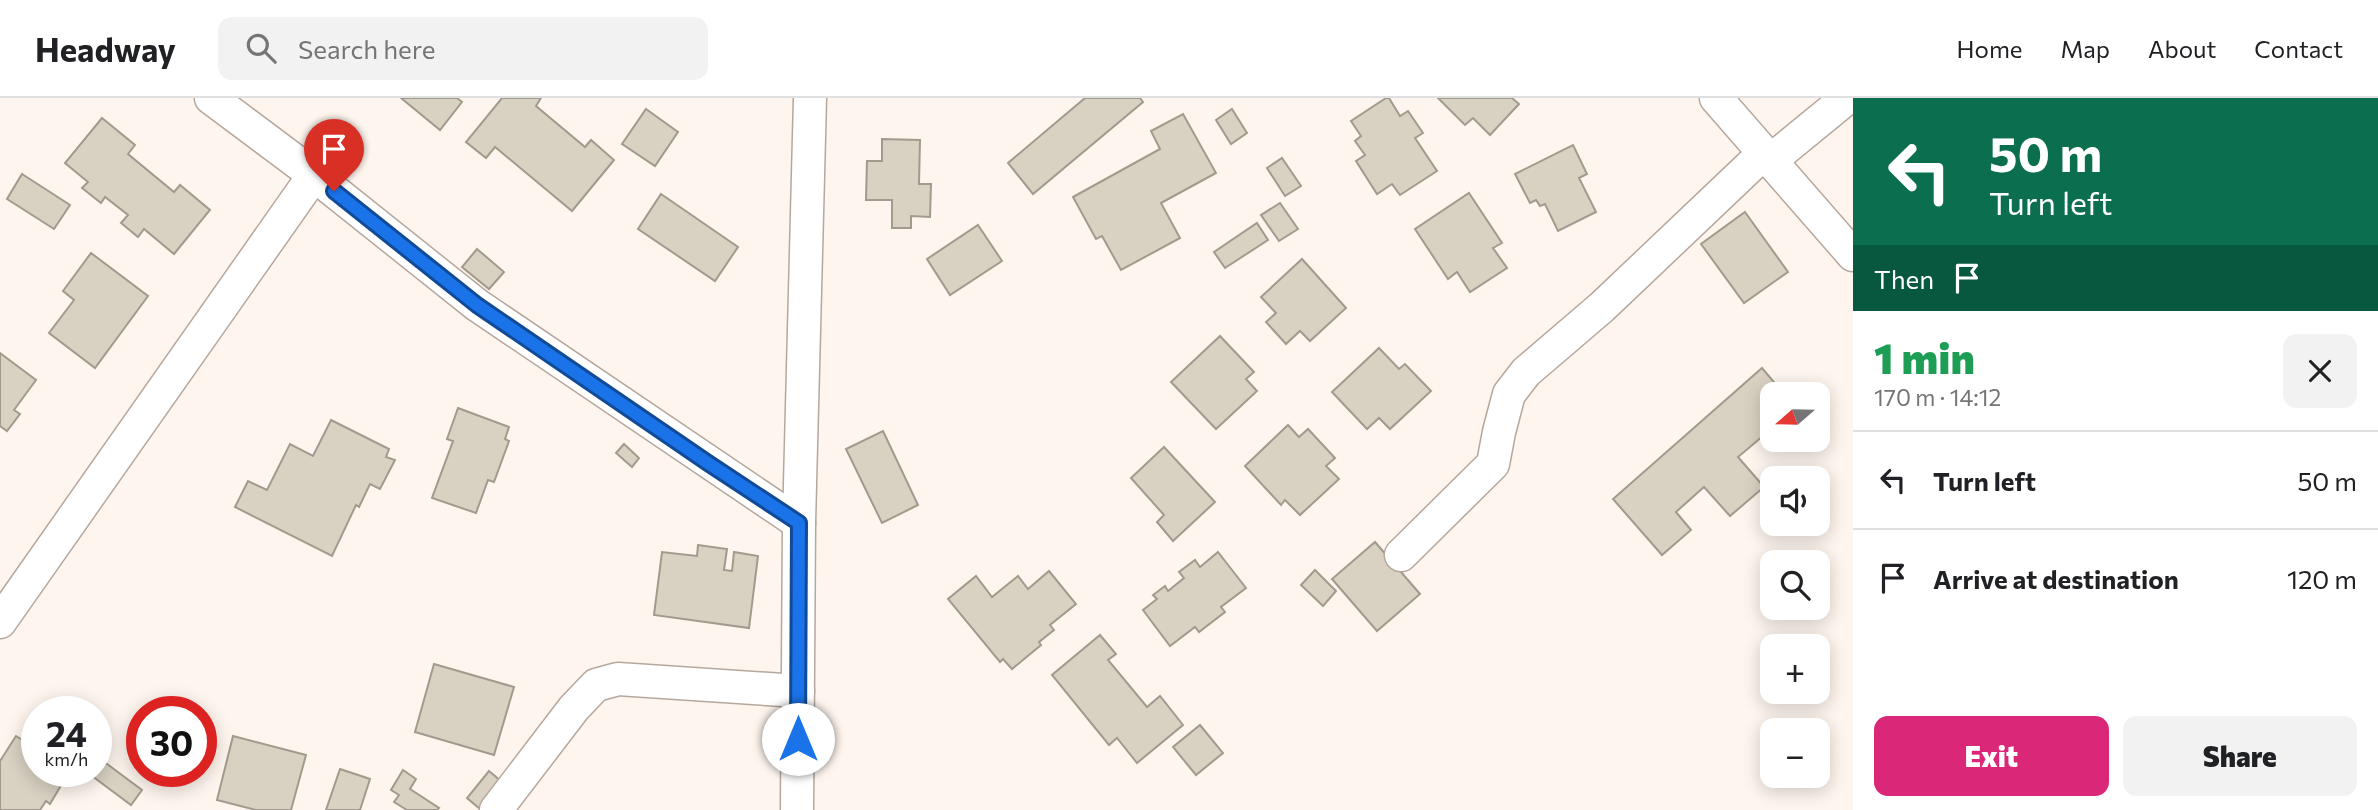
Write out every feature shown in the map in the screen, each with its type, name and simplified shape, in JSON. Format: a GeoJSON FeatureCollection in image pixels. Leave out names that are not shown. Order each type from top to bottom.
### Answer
{"type":"FeatureCollection","features":[{"type":"Feature","properties":{"kind":"street"},"geometry":{"type":"LineString","coordinates":[[211,98],[314,175],[477,305],[799,523]]}},
{"type":"Feature","properties":{"kind":"street"},"geometry":{"type":"LineString","coordinates":[[797,810],[799,523],[810,98]]}},
{"type":"Feature","properties":{"kind":"street"},"geometry":{"type":"LineString","coordinates":[[1716,98],[1853,255]]}},
{"type":"Feature","properties":{"kind":"street"},"geometry":{"type":"LineString","coordinates":[[1401,555],[1493,464],[1510,394],[1526,372],[1602,307],[1766,157],[1847,98]]}},
{"type":"Feature","properties":{"kind":"street"},"geometry":{"type":"LineString","coordinates":[[0,622],[314,175]]}},
{"type":"Feature","properties":{"kind":"street"},"geometry":{"type":"LineString","coordinates":[[496,810],[574,708],[596,685],[618,679],[798,691]]}},
{"type":"Feature","properties":{"kind":"building"},"geometry":{"type":"Polygon","coordinates":[[[401,98],[457,98],[462,102],[440,130],[401,98]]]}},
{"type":"Feature","properties":{"kind":"building"},"geometry":{"type":"Polygon","coordinates":[[[502,98],[541,98],[536,106],[585,147],[591,140],[614,160],[572,211],[495,147],[486,158],[466,142],[502,98]]]}},
{"type":"Feature","properties":{"kind":"building"},"geometry":{"type":"Polygon","coordinates":[[[1085,98],[1140,98],[1143,102],[1033,194],[1008,163],[1085,98]]]}},
{"type":"Feature","properties":{"kind":"building"},"geometry":{"type":"Polygon","coordinates":[[[1389,98],[1400,116],[1408,111],[1423,133],[1415,138],[1437,171],[1400,195],[1392,184],[1377,194],[1356,161],[1365,155],[1355,141],[1361,136],[1351,121],[1389,98]]]}},
{"type":"Feature","properties":{"kind":"building"},"geometry":{"type":"Polygon","coordinates":[[[1438,98],[1512,98],[1519,104],[1490,135],[1473,118],[1465,125],[1438,98]]]}},
{"type":"Feature","properties":{"kind":"building"},"geometry":{"type":"Polygon","coordinates":[[[646,109],[678,132],[655,166],[622,144],[646,109]]]}},
{"type":"Feature","properties":{"kind":"building"},"geometry":{"type":"Polygon","coordinates":[[[1232,109],[1247,133],[1231,144],[1216,120],[1232,109]]]}},
{"type":"Feature","properties":{"kind":"building"},"geometry":{"type":"Polygon","coordinates":[[[1183,114],[1216,173],[1161,203],[1180,238],[1121,270],[1102,236],[1096,239],[1073,197],[1160,149],[1151,131],[1183,114]]]}},
{"type":"Feature","properties":{"kind":"building"},"geometry":{"type":"Polygon","coordinates":[[[102,118],[135,145],[128,154],[174,192],[180,185],[210,210],[174,254],[144,229],[138,237],[121,223],[128,215],[105,197],[101,203],[82,188],[88,182],[65,163],[102,118]]]}},
{"type":"Feature","properties":{"kind":"building"},"geometry":{"type":"Polygon","coordinates":[[[882,139],[920,140],[919,184],[931,184],[930,217],[911,216],[911,228],[892,228],[892,200],[866,200],[867,161],[882,161],[882,139]]]}},
{"type":"Feature","properties":{"kind":"building"},"geometry":{"type":"Polygon","coordinates":[[[1573,145],[1587,174],[1579,178],[1596,212],[1558,231],[1545,204],[1540,206],[1536,200],[1530,203],[1515,174],[1573,145]]]}},
{"type":"Feature","properties":{"kind":"building"},"geometry":{"type":"Polygon","coordinates":[[[1282,158],[1301,186],[1285,196],[1267,168],[1282,158]]]}},
{"type":"Feature","properties":{"kind":"building"},"geometry":{"type":"Polygon","coordinates":[[[22,174],[70,205],[54,229],[7,199],[22,174]]]}},
{"type":"Feature","properties":{"kind":"building"},"geometry":{"type":"Polygon","coordinates":[[[1469,193],[1502,243],[1493,248],[1507,268],[1470,292],[1457,272],[1448,279],[1415,229],[1469,193]]]}},
{"type":"Feature","properties":{"kind":"building"},"geometry":{"type":"Polygon","coordinates":[[[661,194],[738,247],[715,281],[638,229],[661,194]]]}},
{"type":"Feature","properties":{"kind":"building"},"geometry":{"type":"Polygon","coordinates":[[[1280,203],[1298,229],[1279,241],[1261,215],[1280,203]]]}},
{"type":"Feature","properties":{"kind":"building"},"geometry":{"type":"Polygon","coordinates":[[[1745,212],[1788,272],[1744,303],[1701,244],[1745,212]]]}},
{"type":"Feature","properties":{"kind":"building"},"geometry":{"type":"Polygon","coordinates":[[[1257,223],[1268,240],[1225,268],[1214,252],[1257,223]]]}},
{"type":"Feature","properties":{"kind":"building"},"geometry":{"type":"Polygon","coordinates":[[[978,225],[1002,261],[950,295],[927,259],[978,225]]]}},
{"type":"Feature","properties":{"kind":"building"},"geometry":{"type":"Polygon","coordinates":[[[477,249],[504,272],[489,289],[462,267],[477,249]]]}},
{"type":"Feature","properties":{"kind":"building"},"geometry":{"type":"Polygon","coordinates":[[[91,253],[148,296],[95,368],[49,333],[74,300],[63,291],[91,253]]]}},
{"type":"Feature","properties":{"kind":"building"},"geometry":{"type":"Polygon","coordinates":[[[1302,259],[1346,308],[1310,341],[1300,331],[1286,344],[1266,322],[1276,313],[1261,297],[1302,259]]]}},
{"type":"Feature","properties":{"kind":"building"},"geometry":{"type":"Polygon","coordinates":[[[1220,336],[1254,372],[1246,379],[1257,391],[1216,429],[1171,382],[1220,336]]]}},
{"type":"Feature","properties":{"kind":"building"},"geometry":{"type":"Polygon","coordinates":[[[1379,348],[1399,369],[1405,364],[1431,391],[1390,429],[1379,418],[1367,429],[1332,392],[1379,348]]]}},
{"type":"Feature","properties":{"kind":"building"},"geometry":{"type":"Polygon","coordinates":[[[0,353],[36,380],[14,410],[20,414],[7,431],[0,426],[0,353]]]}},
{"type":"Feature","properties":{"kind":"building"},"geometry":{"type":"Polygon","coordinates":[[[1762,368],[1774,382],[1760,382],[1760,438],[1738,457],[1760,482],[1760,490],[1730,516],[1704,487],[1676,512],[1691,530],[1662,555],[1613,499],[1762,368]]]}},
{"type":"Feature","properties":{"kind":"building"},"geometry":{"type":"Polygon","coordinates":[[[458,408],[509,427],[505,439],[509,441],[494,482],[488,480],[476,513],[432,498],[453,441],[447,439],[458,408]]]}},
{"type":"Feature","properties":{"kind":"building"},"geometry":{"type":"Polygon","coordinates":[[[331,420],[389,449],[386,457],[395,460],[380,489],[370,484],[359,507],[356,505],[332,556],[235,507],[248,481],[267,490],[290,444],[313,456],[331,420]]]}},
{"type":"Feature","properties":{"kind":"building"},"geometry":{"type":"Polygon","coordinates":[[[1288,425],[1299,437],[1308,429],[1335,458],[1326,466],[1339,479],[1300,515],[1285,500],[1281,505],[1245,466],[1288,425]]]}},
{"type":"Feature","properties":{"kind":"building"},"geometry":{"type":"Polygon","coordinates":[[[883,431],[918,505],[882,523],[846,449],[883,431]]]}},
{"type":"Feature","properties":{"kind":"building"},"geometry":{"type":"Polygon","coordinates":[[[624,444],[639,458],[632,467],[616,453],[624,444]]]}},
{"type":"Feature","properties":{"kind":"building"},"geometry":{"type":"Polygon","coordinates":[[[1164,447],[1215,502],[1173,541],[1157,522],[1164,515],[1131,478],[1164,447]]]}},
{"type":"Feature","properties":{"kind":"building"},"geometry":{"type":"Polygon","coordinates":[[[1375,542],[1420,594],[1377,631],[1332,579],[1375,542]]]}},
{"type":"Feature","properties":{"kind":"building"},"geometry":{"type":"Polygon","coordinates":[[[698,545],[727,549],[724,570],[732,571],[734,552],[758,556],[749,628],[654,615],[662,552],[697,556],[698,545]]]}},
{"type":"Feature","properties":{"kind":"building"},"geometry":{"type":"Polygon","coordinates":[[[1218,552],[1246,588],[1221,607],[1225,612],[1199,632],[1195,627],[1170,646],[1143,610],[1157,599],[1153,595],[1165,586],[1168,591],[1184,578],[1179,572],[1195,560],[1200,567],[1218,552]]]}},
{"type":"Feature","properties":{"kind":"building"},"geometry":{"type":"Polygon","coordinates":[[[1315,570],[1336,591],[1323,606],[1301,585],[1315,570]]]}},
{"type":"Feature","properties":{"kind":"building"},"geometry":{"type":"Polygon","coordinates":[[[1049,571],[1076,604],[1050,625],[1054,630],[1039,642],[1041,645],[1012,669],[1003,659],[1000,662],[948,599],[976,576],[992,597],[1018,576],[1028,589],[1049,571]]]}},
{"type":"Feature","properties":{"kind":"building"},"geometry":{"type":"Polygon","coordinates":[[[1100,635],[1116,654],[1108,660],[1147,707],[1160,696],[1183,725],[1137,763],[1117,738],[1109,745],[1052,675],[1100,635]]]}},
{"type":"Feature","properties":{"kind":"building"},"geometry":{"type":"Polygon","coordinates":[[[434,664],[514,687],[494,755],[415,732],[434,664]]]}},
{"type":"Feature","properties":{"kind":"building"},"geometry":{"type":"Polygon","coordinates":[[[1200,725],[1223,753],[1196,775],[1173,747],[1200,725]]]}},
{"type":"Feature","properties":{"kind":"building"},"geometry":{"type":"Polygon","coordinates":[[[16,736],[21,739],[21,787],[60,787],[50,804],[46,801],[40,810],[0,810],[0,761],[16,736]]]}},
{"type":"Feature","properties":{"kind":"building"},"geometry":{"type":"Polygon","coordinates":[[[233,736],[306,755],[291,810],[256,810],[217,800],[233,736]]]}},
{"type":"Feature","properties":{"kind":"building"},"geometry":{"type":"Polygon","coordinates":[[[112,768],[126,778],[126,787],[138,787],[142,790],[131,805],[107,787],[112,787],[112,768]]]}},
{"type":"Feature","properties":{"kind":"building"},"geometry":{"type":"Polygon","coordinates":[[[340,769],[370,779],[360,810],[326,810],[340,769]]]}},
{"type":"Feature","properties":{"kind":"building"},"geometry":{"type":"Polygon","coordinates":[[[403,770],[416,779],[410,789],[439,808],[437,810],[407,810],[394,802],[399,795],[391,790],[403,770]]]}},
{"type":"Feature","properties":{"kind":"building"},"geometry":{"type":"Polygon","coordinates":[[[489,771],[502,782],[480,809],[467,798],[489,771]]]}},
{"type":"Feature","properties":{"kind":"route"},"geometry":{"type":"LineString","coordinates":[[334,191],[477,305],[799,523],[798,739]]}}]}
